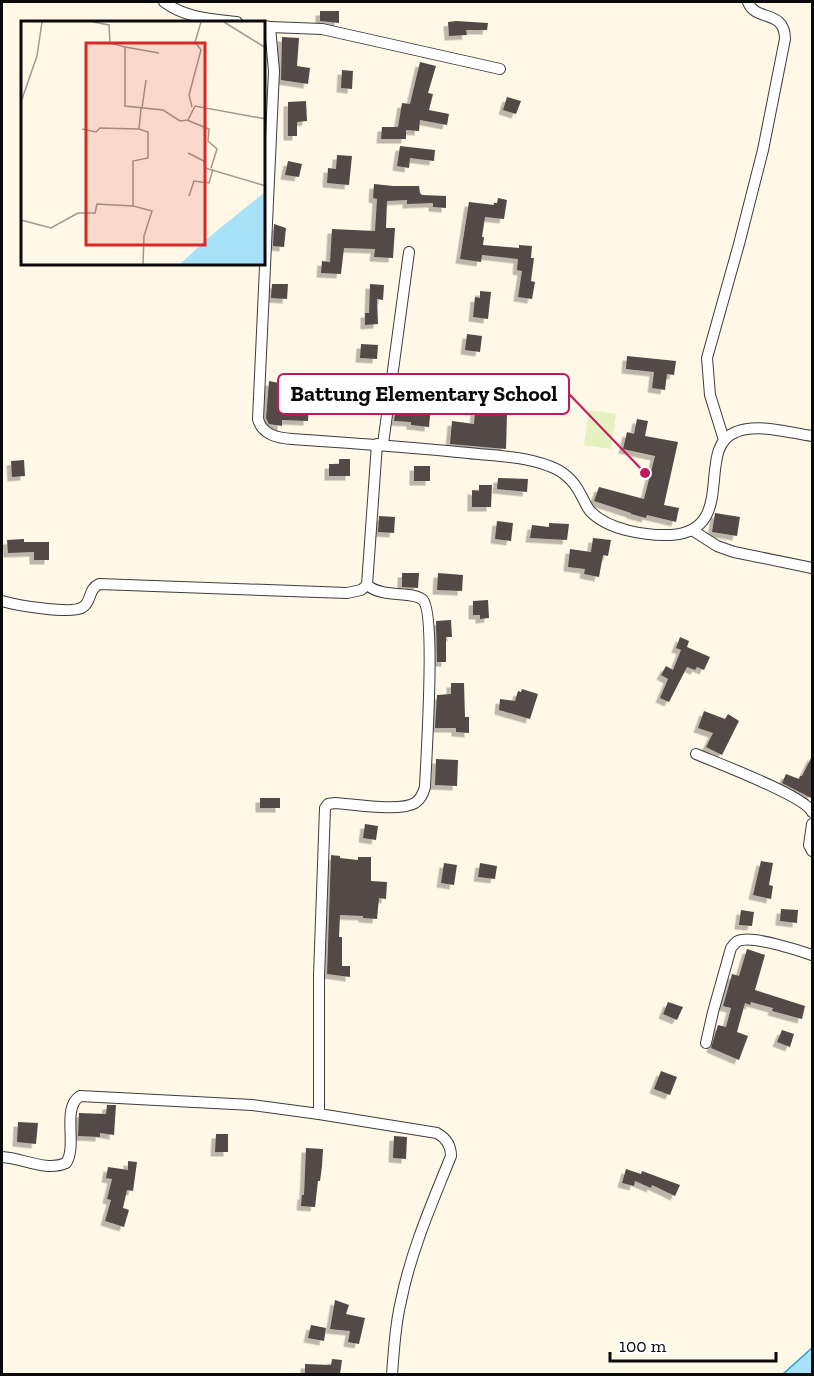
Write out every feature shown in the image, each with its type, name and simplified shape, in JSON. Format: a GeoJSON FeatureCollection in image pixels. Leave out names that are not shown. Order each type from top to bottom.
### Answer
{"type":"FeatureCollection","features":[{"type":"Feature","properties":{"kind":"street"},"geometry":{"type":"LineString","coordinates":[[164,2],[177,11],[194,17],[228,21]]}},
{"type":"Feature","properties":{"kind":"street"},"geometry":{"type":"LineString","coordinates":[[724,440],[710,395],[706,358],[758,171],[785,39],[785,31],[779,22],[754,11],[748,2]]}},
{"type":"Feature","properties":{"kind":"street"},"geometry":{"type":"LineString","coordinates":[[266,245],[274,71],[267,26],[322,29],[500,69]]}},
{"type":"Feature","properties":{"kind":"street"},"geometry":{"type":"LineString","coordinates":[[2,601],[31,606],[78,609],[86,605],[93,588],[99,584],[347,593],[361,590],[367,585],[380,444],[409,252]]}},
{"type":"Feature","properties":{"kind":"street"},"geometry":{"type":"LineString","coordinates":[[265,266],[258,419],[264,430],[280,438],[380,444],[528,459],[550,466],[572,479],[589,510],[600,519],[642,533],[670,535],[686,533],[705,519],[710,504],[719,450],[724,440],[735,432],[747,429],[771,430],[813,436]]}},
{"type":"Feature","properties":{"kind":"street"},"geometry":{"type":"LineString","coordinates":[[692,530],[717,546],[734,552],[813,568]]}},
{"type":"Feature","properties":{"kind":"street"},"geometry":{"type":"LineString","coordinates":[[319,1114],[320,964],[325,808],[328,804],[334,803],[403,807],[423,796],[425,787],[429,616],[423,601],[416,596],[381,593],[367,585]]}},
{"type":"Feature","properties":{"kind":"street"},"geometry":{"type":"LineString","coordinates":[[696,754],[785,792],[808,806],[813,812]]}},
{"type":"Feature","properties":{"kind":"street"},"geometry":{"type":"LineString","coordinates":[[813,824],[809,845],[813,850]]}},
{"type":"Feature","properties":{"kind":"street"},"geometry":{"type":"LineString","coordinates":[[706,1043],[731,948],[739,940],[752,940],[813,955]]}},
{"type":"Feature","properties":{"kind":"street"},"geometry":{"type":"LineString","coordinates":[[2,1156],[45,1166],[61,1166],[66,1163],[70,1155],[72,1107],[80,1096],[252,1105],[437,1133],[443,1137],[451,1150],[451,1156],[412,1258],[398,1315],[392,1374]]}},
{"type":"Feature","properties":{"kind":"green space"},"geometry":{"type":"Polygon","coordinates":[[[589,410],[616,414],[611,449],[584,445],[589,410]]]}},
{"type":"Feature","properties":{"kind":"water"},"geometry":{"type":"Polygon","coordinates":[[[812,1348],[812,1374],[783,1374],[812,1348]]]}},
{"type":"Feature","properties":{"kind":"building"},"geometry":{"type":"Polygon","coordinates":[[[320,11],[339,11],[339,23],[320,21],[320,11]]]}},
{"type":"Feature","properties":{"kind":"building"},"geometry":{"type":"Polygon","coordinates":[[[448,22],[488,23],[487,30],[466,30],[467,35],[449,36],[448,22]]]}},
{"type":"Feature","properties":{"kind":"building"},"geometry":{"type":"Polygon","coordinates":[[[282,37],[299,38],[297,66],[310,68],[308,84],[281,80],[282,37]]]}},
{"type":"Feature","properties":{"kind":"building"},"geometry":{"type":"Polygon","coordinates":[[[420,62],[436,66],[428,93],[433,94],[429,110],[449,114],[447,125],[420,120],[419,131],[406,130],[406,139],[381,139],[382,127],[398,127],[402,103],[410,104],[420,62]]]}},
{"type":"Feature","properties":{"kind":"building"},"geometry":{"type":"Polygon","coordinates":[[[342,70],[353,71],[352,89],[341,88],[342,70]]]}},
{"type":"Feature","properties":{"kind":"building"},"geometry":{"type":"Polygon","coordinates":[[[507,97],[521,101],[516,114],[503,110],[507,97]]]}},
{"type":"Feature","properties":{"kind":"building"},"geometry":{"type":"Polygon","coordinates":[[[306,101],[307,121],[297,122],[297,136],[288,136],[288,102],[306,101]]]}},
{"type":"Feature","properties":{"kind":"building"},"geometry":{"type":"Polygon","coordinates":[[[400,146],[435,150],[434,161],[410,158],[409,168],[397,166],[400,146]]]}},
{"type":"Feature","properties":{"kind":"building"},"geometry":{"type":"Polygon","coordinates":[[[337,155],[352,156],[349,185],[327,183],[328,168],[336,169],[337,155]]]}},
{"type":"Feature","properties":{"kind":"building"},"geometry":{"type":"Polygon","coordinates":[[[288,161],[302,164],[299,177],[285,175],[288,161]]]}},
{"type":"Feature","properties":{"kind":"building"},"geometry":{"type":"Polygon","coordinates":[[[374,184],[419,186],[422,195],[446,196],[446,208],[433,207],[433,203],[407,204],[407,200],[387,201],[386,228],[395,228],[393,258],[374,257],[375,249],[344,248],[341,274],[321,273],[322,261],[330,262],[332,229],[375,231],[377,199],[373,198],[374,184]]]}},
{"type":"Feature","properties":{"kind":"building"},"geometry":{"type":"Polygon","coordinates":[[[498,198],[507,200],[504,219],[485,217],[483,245],[519,248],[519,245],[532,246],[531,258],[534,258],[531,281],[535,282],[532,299],[518,297],[522,271],[517,270],[518,259],[482,255],[481,262],[460,259],[469,202],[494,205],[498,198]]]}},
{"type":"Feature","properties":{"kind":"building"},"geometry":{"type":"Polygon","coordinates":[[[274,224],[286,228],[284,247],[273,246],[274,224]]]}},
{"type":"Feature","properties":{"kind":"building"},"geometry":{"type":"Polygon","coordinates":[[[272,284],[288,284],[287,299],[271,298],[272,284]]]}},
{"type":"Feature","properties":{"kind":"building"},"geometry":{"type":"Polygon","coordinates":[[[370,284],[384,285],[383,300],[377,299],[378,324],[365,325],[365,313],[369,313],[370,284]]]}},
{"type":"Feature","properties":{"kind":"building"},"geometry":{"type":"Polygon","coordinates":[[[480,291],[491,292],[488,319],[473,317],[475,297],[480,298],[480,291]]]}},
{"type":"Feature","properties":{"kind":"building"},"geometry":{"type":"Polygon","coordinates":[[[467,334],[482,336],[480,352],[465,350],[467,334]]]}},
{"type":"Feature","properties":{"kind":"building"},"geometry":{"type":"Polygon","coordinates":[[[361,344],[378,345],[377,359],[360,358],[361,344]]]}},
{"type":"Feature","properties":{"kind":"building"},"geometry":{"type":"Polygon","coordinates":[[[627,356],[676,361],[674,375],[667,374],[665,390],[652,388],[654,372],[626,369],[627,356]]]}},
{"type":"Feature","properties":{"kind":"building"},"geometry":{"type":"Polygon","coordinates":[[[269,381],[284,384],[280,404],[309,406],[308,421],[282,420],[282,426],[269,424],[266,418],[269,381]]]}},
{"type":"Feature","properties":{"kind":"building"},"geometry":{"type":"Polygon","coordinates":[[[414,392],[432,394],[429,427],[411,425],[411,422],[394,421],[396,405],[413,406],[414,392]]]}},
{"type":"Feature","properties":{"kind":"building"},"geometry":{"type":"Polygon","coordinates":[[[475,410],[507,414],[506,449],[450,444],[452,421],[474,424],[475,410]]]}},
{"type":"Feature","properties":{"kind":"building"},"geometry":{"type":"Polygon","coordinates":[[[637,419],[648,421],[645,436],[678,442],[664,505],[679,508],[676,522],[647,515],[646,518],[594,501],[599,487],[644,499],[655,456],[623,449],[627,432],[634,434],[637,419]]]}},
{"type":"Feature","properties":{"kind":"building"},"geometry":{"type":"Polygon","coordinates":[[[339,459],[350,459],[350,476],[329,476],[329,464],[339,464],[339,459]]]}},
{"type":"Feature","properties":{"kind":"building"},"geometry":{"type":"Polygon","coordinates":[[[24,460],[25,476],[12,477],[11,461],[24,460]]]}},
{"type":"Feature","properties":{"kind":"building"},"geometry":{"type":"Polygon","coordinates":[[[414,466],[430,466],[430,481],[414,481],[414,466]]]}},
{"type":"Feature","properties":{"kind":"building"},"geometry":{"type":"Polygon","coordinates":[[[498,478],[528,479],[527,492],[497,489],[498,478]]]}},
{"type":"Feature","properties":{"kind":"building"},"geometry":{"type":"Polygon","coordinates":[[[479,485],[492,485],[491,507],[472,507],[472,490],[479,491],[479,485]]]}},
{"type":"Feature","properties":{"kind":"building"},"geometry":{"type":"Polygon","coordinates":[[[715,513],[740,517],[737,536],[712,532],[715,513]]]}},
{"type":"Feature","properties":{"kind":"building"},"geometry":{"type":"Polygon","coordinates":[[[379,516],[395,517],[394,533],[378,532],[379,516]]]}},
{"type":"Feature","properties":{"kind":"building"},"geometry":{"type":"Polygon","coordinates":[[[497,521],[513,523],[511,541],[495,539],[497,521]]]}},
{"type":"Feature","properties":{"kind":"building"},"geometry":{"type":"Polygon","coordinates":[[[549,523],[569,524],[567,540],[530,538],[532,525],[549,527],[549,523]]]}},
{"type":"Feature","properties":{"kind":"building"},"geometry":{"type":"Polygon","coordinates":[[[593,538],[611,540],[608,556],[603,555],[599,577],[584,574],[585,569],[568,567],[570,549],[591,552],[593,538]]]}},
{"type":"Feature","properties":{"kind":"building"},"geometry":{"type":"Polygon","coordinates":[[[24,539],[24,542],[49,542],[49,560],[34,560],[34,552],[8,553],[7,540],[24,539]]]}},
{"type":"Feature","properties":{"kind":"building"},"geometry":{"type":"Polygon","coordinates":[[[402,573],[419,573],[418,588],[402,587],[402,573]]]}},
{"type":"Feature","properties":{"kind":"building"},"geometry":{"type":"Polygon","coordinates":[[[438,573],[463,575],[462,591],[437,590],[438,573]]]}},
{"type":"Feature","properties":{"kind":"building"},"geometry":{"type":"Polygon","coordinates":[[[488,600],[489,618],[480,619],[480,615],[473,615],[473,601],[488,600]]]}},
{"type":"Feature","properties":{"kind":"building"},"geometry":{"type":"Polygon","coordinates":[[[451,620],[452,637],[446,637],[446,662],[437,662],[436,621],[451,620]]]}},
{"type":"Feature","properties":{"kind":"building"},"geometry":{"type":"Polygon","coordinates":[[[680,637],[689,641],[687,647],[710,657],[704,670],[687,667],[669,702],[660,698],[668,679],[661,675],[666,666],[673,670],[681,650],[676,648],[680,637]]]}},
{"type":"Feature","properties":{"kind":"building"},"geometry":{"type":"Polygon","coordinates":[[[451,683],[464,683],[465,717],[469,717],[469,733],[456,732],[456,728],[435,728],[437,695],[451,694],[451,683]]]}},
{"type":"Feature","properties":{"kind":"building"},"geometry":{"type":"Polygon","coordinates":[[[522,689],[538,694],[530,719],[499,710],[500,699],[515,701],[518,691],[521,692],[522,689]]]}},
{"type":"Feature","properties":{"kind":"building"},"geometry":{"type":"Polygon","coordinates":[[[704,711],[725,719],[728,714],[739,721],[722,755],[706,747],[713,733],[698,728],[704,711]]]}},
{"type":"Feature","properties":{"kind":"building"},"geometry":{"type":"Polygon","coordinates":[[[813,754],[813,799],[782,783],[786,774],[799,779],[813,754]]]}},
{"type":"Feature","properties":{"kind":"building"},"geometry":{"type":"Polygon","coordinates":[[[436,759],[458,760],[457,786],[435,785],[436,759]]]}},
{"type":"Feature","properties":{"kind":"building"},"geometry":{"type":"Polygon","coordinates":[[[260,798],[280,798],[280,808],[260,808],[260,798]]]}},
{"type":"Feature","properties":{"kind":"building"},"geometry":{"type":"Polygon","coordinates":[[[365,824],[378,826],[376,840],[363,838],[365,824]]]}},
{"type":"Feature","properties":{"kind":"building"},"geometry":{"type":"Polygon","coordinates":[[[331,855],[358,860],[358,857],[371,857],[371,881],[387,882],[386,899],[379,898],[377,919],[340,915],[339,937],[342,937],[342,966],[350,966],[350,977],[327,974],[331,855]]]}},
{"type":"Feature","properties":{"kind":"building"},"geometry":{"type":"Polygon","coordinates":[[[761,861],[773,863],[769,885],[773,886],[771,899],[753,895],[761,861]]]}},
{"type":"Feature","properties":{"kind":"building"},"geometry":{"type":"Polygon","coordinates":[[[444,863],[457,865],[454,885],[441,883],[444,863]]]}},
{"type":"Feature","properties":{"kind":"building"},"geometry":{"type":"Polygon","coordinates":[[[480,863],[497,866],[495,879],[478,877],[480,863]]]}},
{"type":"Feature","properties":{"kind":"building"},"geometry":{"type":"Polygon","coordinates":[[[781,909],[798,910],[797,923],[780,921],[781,909]]]}},
{"type":"Feature","properties":{"kind":"building"},"geometry":{"type":"Polygon","coordinates":[[[741,910],[754,912],[752,926],[739,925],[741,910]]]}},
{"type":"Feature","properties":{"kind":"building"},"geometry":{"type":"Polygon","coordinates":[[[747,949],[765,955],[755,990],[805,1006],[802,1019],[772,1011],[773,1008],[751,1002],[750,1005],[745,1003],[737,1032],[748,1036],[739,1060],[711,1048],[718,1025],[726,1027],[731,1008],[723,1006],[732,974],[739,976],[747,949]]]}},
{"type":"Feature","properties":{"kind":"building"},"geometry":{"type":"Polygon","coordinates":[[[668,1002],[683,1007],[677,1020],[663,1014],[668,1002]]]}},
{"type":"Feature","properties":{"kind":"building"},"geometry":{"type":"Polygon","coordinates":[[[782,1030],[794,1034],[790,1047],[777,1042],[782,1030]]]}},
{"type":"Feature","properties":{"kind":"building"},"geometry":{"type":"Polygon","coordinates":[[[661,1071],[677,1077],[670,1095],[654,1089],[661,1071]]]}},
{"type":"Feature","properties":{"kind":"building"},"geometry":{"type":"Polygon","coordinates":[[[107,1105],[116,1105],[114,1135],[100,1133],[100,1137],[78,1136],[79,1113],[106,1114],[107,1105]]]}},
{"type":"Feature","properties":{"kind":"building"},"geometry":{"type":"Polygon","coordinates":[[[18,1122],[38,1123],[36,1144],[17,1142],[18,1122]]]}},
{"type":"Feature","properties":{"kind":"building"},"geometry":{"type":"Polygon","coordinates":[[[216,1134],[228,1134],[228,1152],[215,1152],[216,1134]]]}},
{"type":"Feature","properties":{"kind":"building"},"geometry":{"type":"Polygon","coordinates":[[[394,1136],[407,1137],[406,1159],[393,1158],[394,1136]]]}},
{"type":"Feature","properties":{"kind":"building"},"geometry":{"type":"Polygon","coordinates":[[[306,1148],[323,1149],[315,1207],[301,1206],[302,1195],[304,1195],[306,1148]]]}},
{"type":"Feature","properties":{"kind":"building"},"geometry":{"type":"Polygon","coordinates":[[[128,1161],[137,1162],[133,1191],[127,1190],[123,1208],[129,1210],[124,1227],[105,1221],[111,1200],[107,1199],[112,1179],[106,1178],[108,1167],[128,1170],[128,1161]]]}},
{"type":"Feature","properties":{"kind":"building"},"geometry":{"type":"Polygon","coordinates":[[[626,1169],[641,1174],[642,1171],[680,1185],[675,1196],[652,1185],[651,1188],[635,1181],[634,1186],[622,1183],[626,1169]]]}},
{"type":"Feature","properties":{"kind":"building"},"geometry":{"type":"Polygon","coordinates":[[[335,1300],[349,1305],[346,1314],[365,1318],[359,1344],[348,1342],[350,1331],[330,1329],[335,1300]]]}},
{"type":"Feature","properties":{"kind":"building"},"geometry":{"type":"Polygon","coordinates":[[[311,1325],[326,1328],[324,1341],[308,1338],[311,1325]]]}},
{"type":"Feature","properties":{"kind":"building"},"geometry":{"type":"Polygon","coordinates":[[[332,1359],[342,1360],[340,1374],[305,1374],[305,1364],[331,1365],[332,1359]]]}},
{"type":"Feature","properties":{"kind":"place","name":"Battung Elementary School"},"geometry":{"type":"Point","coordinates":[645,473]}}]}
